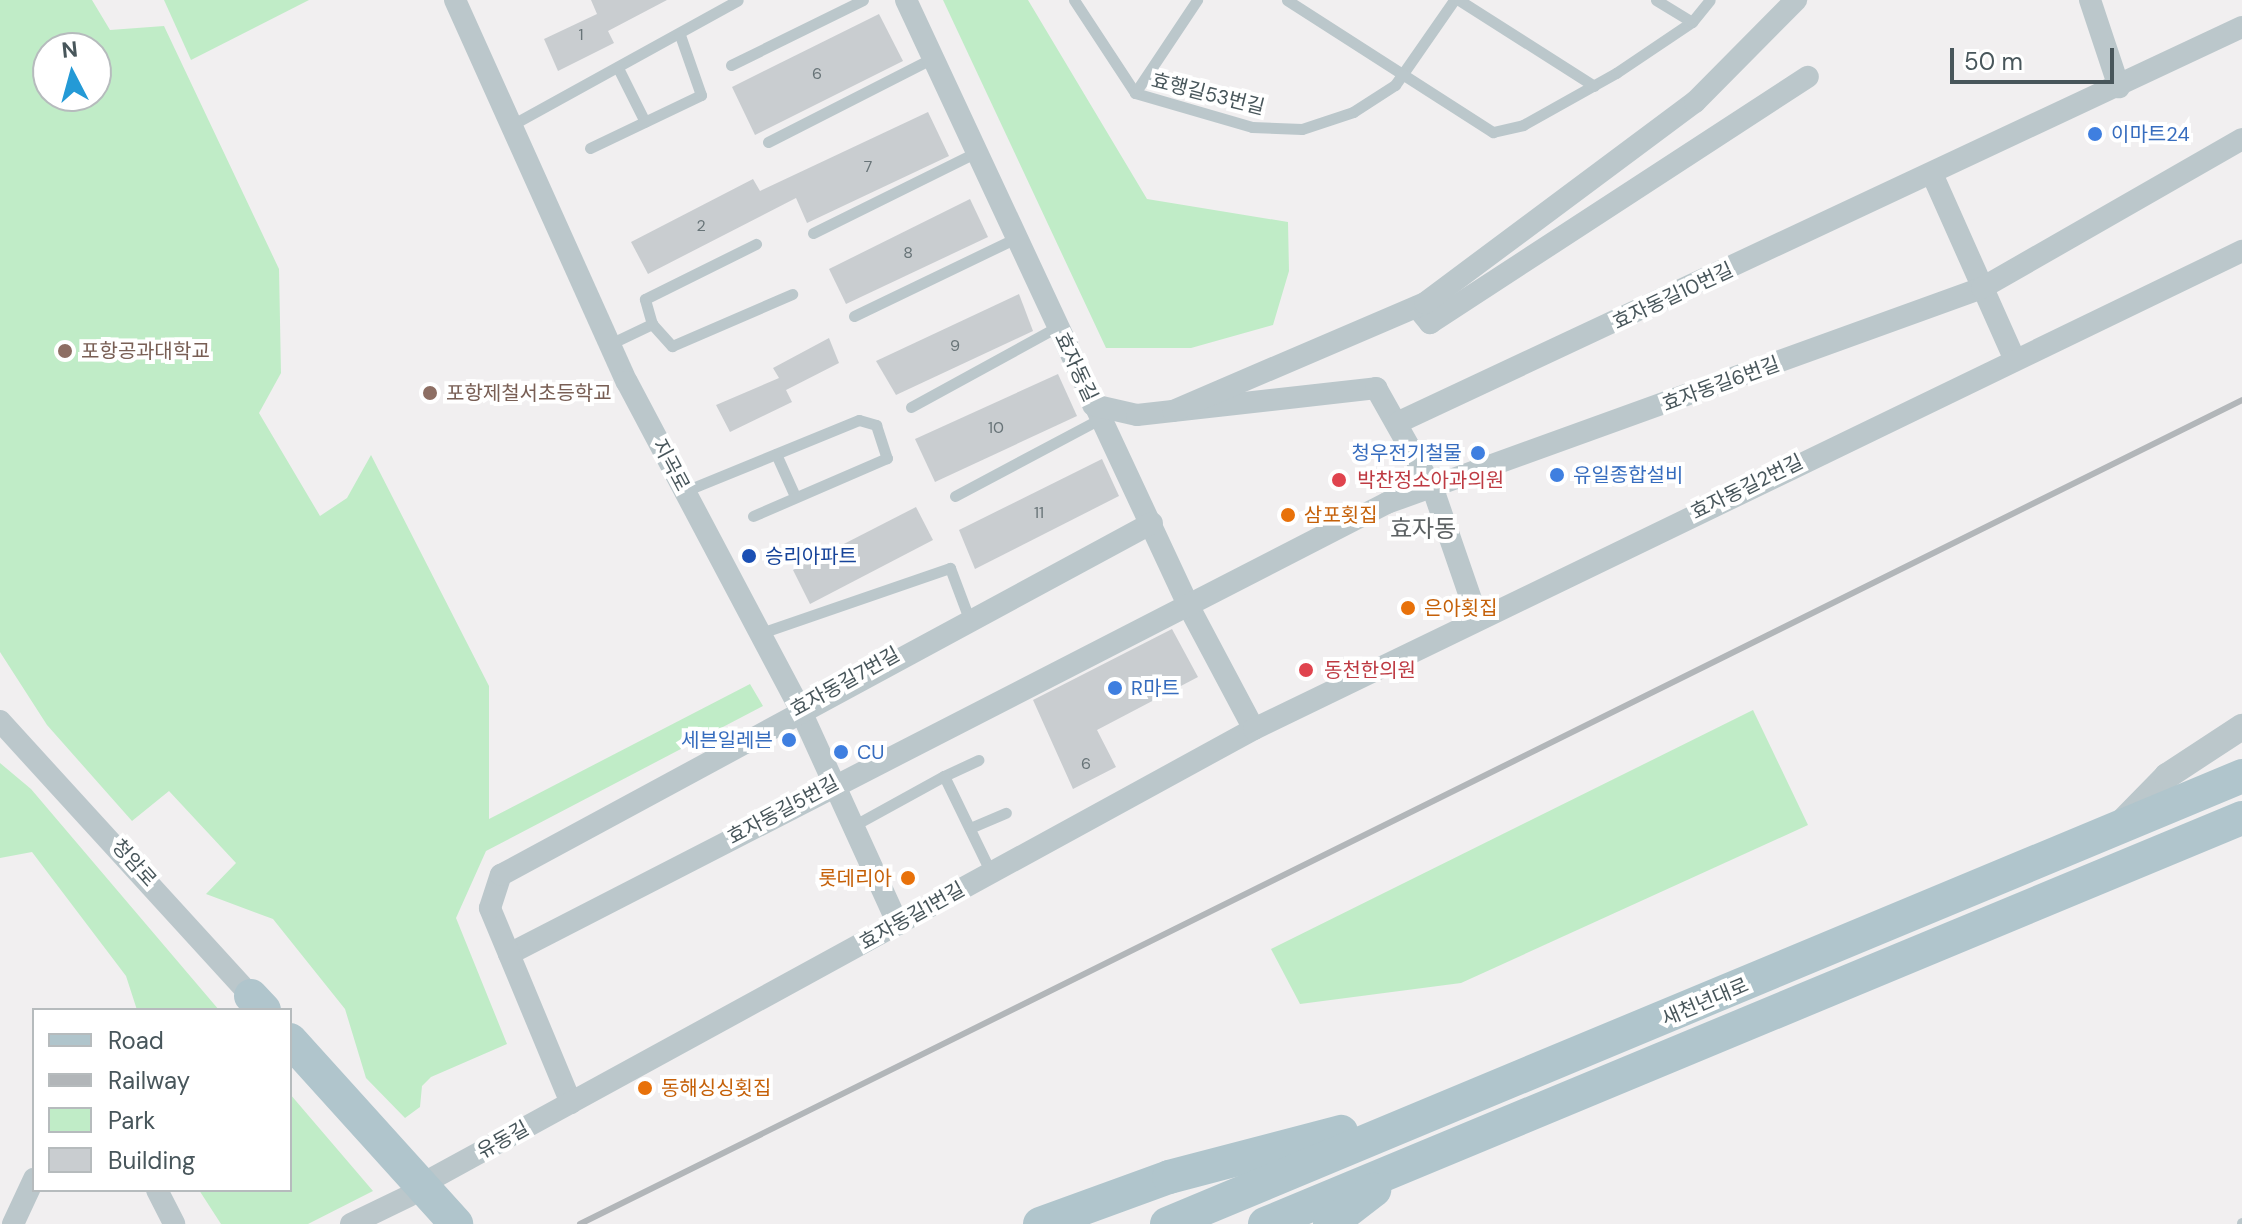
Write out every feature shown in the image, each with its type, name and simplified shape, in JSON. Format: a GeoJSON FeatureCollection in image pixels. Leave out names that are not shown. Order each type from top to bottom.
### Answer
{"type":"FeatureCollection","features":[{"type":"Feature","properties":{"kind":"main road","name":"새천년대로"},"geometry":{"type":"LineString","coordinates":[[1167,1224],[2242,776]]}},
{"type":"Feature","properties":{"kind":"main road","name":"새천년대로"},"geometry":{"type":"LineString","coordinates":[[1265,1224],[1494,1124],[2242,818]]}},
{"type":"Feature","properties":{"kind":"main road"},"geometry":{"type":"LineString","coordinates":[[292,1042],[456,1224]]}},
{"type":"Feature","properties":{"kind":"main road"},"geometry":{"type":"LineString","coordinates":[[1040,1224],[1169,1177],[1461,1100]]}},
{"type":"Feature","properties":{"kind":"main road"},"geometry":{"type":"LineString","coordinates":[[1330,1224],[1368,1194],[1494,1124]]}},
{"type":"Feature","properties":{"kind":"main road"},"geometry":{"type":"LineString","coordinates":[[419,1184],[433,1224]]}},
{"type":"Feature","properties":{"kind":"main road"},"geometry":{"type":"LineString","coordinates":[[419,1184],[474,1224]]}},
{"type":"Feature","properties":{"kind":"street","name":"지곡로"},"geometry":{"type":"LineString","coordinates":[[455,0],[509,127],[610,344],[799,707],[898,924]]}},
{"type":"Feature","properties":{"kind":"street","name":"효자동길"},"geometry":{"type":"LineString","coordinates":[[906,0],[1189,607],[1254,729]]}},
{"type":"Feature","properties":{"kind":"street"},"geometry":{"type":"LineString","coordinates":[[1173,411],[1417,307],[1695,102],[1796,0]]}},
{"type":"Feature","properties":{"kind":"street"},"geometry":{"type":"LineString","coordinates":[[2090,0],[2119,87]]}},
{"type":"Feature","properties":{"kind":"street","name":"효자동길10번길"},"geometry":{"type":"LineString","coordinates":[[1399,422],[1933,176],[2242,27]]}},
{"type":"Feature","properties":{"kind":"street"},"geometry":{"type":"LineString","coordinates":[[1417,307],[1430,323],[1808,77]]}},
{"type":"Feature","properties":{"kind":"street","name":"효자동길6번길"},"geometry":{"type":"LineString","coordinates":[[1189,607],[1387,503],[1433,489],[1982,288],[2242,139]]}},
{"type":"Feature","properties":{"kind":"street"},"geometry":{"type":"LineString","coordinates":[[1933,176],[2014,358]]}},
{"type":"Feature","properties":{"kind":"street","name":"효자동길2번길"},"geometry":{"type":"LineString","coordinates":[[1254,729],[1477,617],[2242,251]]}},
{"type":"Feature","properties":{"kind":"street"},"geometry":{"type":"LineString","coordinates":[[1097,412],[1137,415],[1376,388],[1399,422],[1433,489],[1477,617]]}},
{"type":"Feature","properties":{"kind":"street","name":"효자동길7번길"},"geometry":{"type":"LineString","coordinates":[[509,954],[490,908],[501,875],[799,707],[968,616],[1152,523]]}},
{"type":"Feature","properties":{"kind":"street","name":"효자동길5번길"},"geometry":{"type":"LineString","coordinates":[[509,954],[834,783],[1189,607]]}},
{"type":"Feature","properties":{"kind":"street","name":"청암로"},"geometry":{"type":"LineString","coordinates":[[0,721],[53,773],[258,1003]]}},
{"type":"Feature","properties":{"kind":"street"},"geometry":{"type":"LineString","coordinates":[[2117,827],[2167,776],[2242,727]]}},
{"type":"Feature","properties":{"kind":"street","name":"효자동길1번길"},"geometry":{"type":"LineString","coordinates":[[571,1103],[1254,729]]}},
{"type":"Feature","properties":{"kind":"street"},"geometry":{"type":"LineString","coordinates":[[0,743],[53,773]]}},
{"type":"Feature","properties":{"kind":"street"},"geometry":{"type":"LineString","coordinates":[[509,954],[571,1103]]}},
{"type":"Feature","properties":{"kind":"street","name":"유동길"},"geometry":{"type":"LineString","coordinates":[[351,1224],[571,1103]]}},
{"type":"Feature","properties":{"kind":"street"},"geometry":{"type":"LineString","coordinates":[[13,1224],[32,1183]]}},
{"type":"Feature","properties":{"kind":"street"},"geometry":{"type":"LineString","coordinates":[[158,1192],[174,1224]]}},
{"type":"Feature","properties":{"kind":"lane"},"geometry":{"type":"LineString","coordinates":[[731,65],[863,0]]}},
{"type":"Feature","properties":{"kind":"lane"},"geometry":{"type":"LineString","coordinates":[[1074,0],[1135,93],[1197,0]]}},
{"type":"Feature","properties":{"kind":"lane"},"geometry":{"type":"LineString","coordinates":[[1287,0],[1400,77],[1493,132],[1523,125],[1594,86],[1692,22],[1710,0]]}},
{"type":"Feature","properties":{"kind":"lane"},"geometry":{"type":"LineString","coordinates":[[1457,0],[1594,86]]}},
{"type":"Feature","properties":{"kind":"lane","name":"효행길53번길"},"geometry":{"type":"LineString","coordinates":[[1135,93],[1252,127],[1302,129],[1353,112],[1400,77],[1457,0]]}},
{"type":"Feature","properties":{"kind":"lane"},"geometry":{"type":"LineString","coordinates":[[1656,0],[1692,22]]}},
{"type":"Feature","properties":{"kind":"lane"},"geometry":{"type":"LineString","coordinates":[[509,127],[741,1]]}},
{"type":"Feature","properties":{"kind":"lane"},"geometry":{"type":"LineString","coordinates":[[590,148],[701,95],[680,35]]}},
{"type":"Feature","properties":{"kind":"lane"},"geometry":{"type":"LineString","coordinates":[[768,142],[933,58]]}},
{"type":"Feature","properties":{"kind":"lane"},"geometry":{"type":"LineString","coordinates":[[618,68],[645,122]]}},
{"type":"Feature","properties":{"kind":"lane"},"geometry":{"type":"LineString","coordinates":[[813,233],[977,152]]}},
{"type":"Feature","properties":{"kind":"lane"},"geometry":{"type":"LineString","coordinates":[[854,316],[1016,238]]}},
{"type":"Feature","properties":{"kind":"lane"},"geometry":{"type":"LineString","coordinates":[[756,244],[645,299],[652,324],[672,346],[792,294]]}},
{"type":"Feature","properties":{"kind":"lane"},"geometry":{"type":"LineString","coordinates":[[610,344],[652,324]]}},
{"type":"Feature","properties":{"kind":"lane"},"geometry":{"type":"LineString","coordinates":[[911,407],[1057,327]]}},
{"type":"Feature","properties":{"kind":"lane"},"geometry":{"type":"LineString","coordinates":[[955,496],[1097,412]]}},
{"type":"Feature","properties":{"kind":"lane"},"geometry":{"type":"LineString","coordinates":[[685,491],[859,420],[876,425],[885,443],[887,458],[753,516]]}},
{"type":"Feature","properties":{"kind":"lane"},"geometry":{"type":"LineString","coordinates":[[776,454],[795,496]]}},
{"type":"Feature","properties":{"kind":"lane"},"geometry":{"type":"LineString","coordinates":[[761,633],[950,568],[968,616]]}},
{"type":"Feature","properties":{"kind":"lane"},"geometry":{"type":"LineString","coordinates":[[853,826],[979,760]]}},
{"type":"Feature","properties":{"kind":"lane"},"geometry":{"type":"LineString","coordinates":[[944,776],[991,873]]}},
{"type":"Feature","properties":{"kind":"lane"},"geometry":{"type":"LineString","coordinates":[[970,828],[1006,813]]}},
{"type":"Feature","properties":{"kind":"green space"},"geometry":{"type":"Polygon","coordinates":[[[0,0],[92,0],[110,30],[164,26],[279,269],[281,373],[259,413],[320,516],[347,498],[371,455],[489,686],[489,819],[750,684],[763,706],[486,851],[456,918],[507,1044],[431,1077],[422,1086],[420,1107],[405,1118],[366,1078],[345,1009],[273,919],[206,894],[236,863],[169,791],[132,821],[47,725],[0,652],[0,0]]]}},
{"type":"Feature","properties":{"kind":"green space"},"geometry":{"type":"Polygon","coordinates":[[[164,0],[309,0],[191,60],[164,0]]]}},
{"type":"Feature","properties":{"kind":"green space"},"geometry":{"type":"Polygon","coordinates":[[[943,0],[1028,0],[1147,199],[1288,222],[1289,271],[1273,325],[1191,348],[1106,348],[943,0]]]}},
{"type":"Feature","properties":{"kind":"green space"},"geometry":{"type":"Polygon","coordinates":[[[1753,710],[1808,825],[1461,983],[1300,1004],[1271,949],[1753,710]]]}},
{"type":"Feature","properties":{"kind":"green space"},"geometry":{"type":"Polygon","coordinates":[[[0,763],[31,789],[217,1008],[136,1008],[126,976],[32,852],[0,858],[0,763]]]}},
{"type":"Feature","properties":{"kind":"green space"},"geometry":{"type":"Polygon","coordinates":[[[292,1096],[373,1191],[308,1224],[221,1224],[200,1192],[292,1192],[292,1096]]]}},
{"type":"Feature","properties":{"kind":"building"},"geometry":{"type":"Polygon","coordinates":[[[591,0],[667,0],[608,31],[614,43],[558,71],[544,39],[597,14],[591,0]]]}},
{"type":"Feature","properties":{"kind":"building"},"geometry":{"type":"Polygon","coordinates":[[[879,14],[903,61],[755,135],[732,87],[879,14]]]}},
{"type":"Feature","properties":{"kind":"building"},"geometry":{"type":"Polygon","coordinates":[[[928,112],[949,156],[807,223],[796,198],[648,274],[631,242],[753,179],[760,191],[928,112]]]}},
{"type":"Feature","properties":{"kind":"building"},"geometry":{"type":"Polygon","coordinates":[[[970,199],[988,237],[846,304],[829,269],[970,199]]]}},
{"type":"Feature","properties":{"kind":"building"},"geometry":{"type":"Polygon","coordinates":[[[1019,294],[1033,331],[896,395],[876,361],[1019,294]]]}},
{"type":"Feature","properties":{"kind":"building"},"geometry":{"type":"Polygon","coordinates":[[[829,338],[839,363],[786,390],[792,402],[730,432],[716,405],[779,378],[773,368],[829,338]]]}},
{"type":"Feature","properties":{"kind":"building"},"geometry":{"type":"Polygon","coordinates":[[[1058,374],[1077,416],[935,482],[915,439],[1058,374]]]}},
{"type":"Feature","properties":{"kind":"building"},"geometry":{"type":"Polygon","coordinates":[[[1102,459],[1119,496],[975,569],[959,530],[1102,459]]]}},
{"type":"Feature","properties":{"kind":"building"},"geometry":{"type":"Polygon","coordinates":[[[916,507],[933,540],[810,604],[793,570],[916,507]]]}},
{"type":"Feature","properties":{"kind":"building","name":"R마트"},"geometry":{"type":"Polygon","coordinates":[[[1172,629],[1198,677],[1097,730],[1116,767],[1073,789],[1033,700],[1172,629]]]}},
{"type":"Feature","properties":{"kind":"railway"},"geometry":{"type":"LineString","coordinates":[[580,1224],[2242,400]]}},
{"type":"Feature","properties":{"kind":"place","name":"이마트24"},"geometry":{"type":"Point","coordinates":[2095,134]}},
{"type":"Feature","properties":{"kind":"place","name":"포항공과대학교"},"geometry":{"type":"Point","coordinates":[65,351]}},
{"type":"Feature","properties":{"kind":"place","name":"포항제철서초등학교"},"geometry":{"type":"Point","coordinates":[430,393]}},
{"type":"Feature","properties":{"kind":"place","name":"청우전기철물"},"geometry":{"type":"Point","coordinates":[1478,453]}},
{"type":"Feature","properties":{"kind":"place","name":"유일종합설비"},"geometry":{"type":"Point","coordinates":[1557,475]}},
{"type":"Feature","properties":{"kind":"place","name":"박찬정소아과의원"},"geometry":{"type":"Point","coordinates":[1339,480]}},
{"type":"Feature","properties":{"kind":"place","name":"삼포횟집"},"geometry":{"type":"Point","coordinates":[1288,515]}},
{"type":"Feature","properties":{"kind":"place","name":"승리아파트"},"geometry":{"type":"Point","coordinates":[749,556]}},
{"type":"Feature","properties":{"kind":"place","name":"은아횟집"},"geometry":{"type":"Point","coordinates":[1408,608]}},
{"type":"Feature","properties":{"kind":"place","name":"동천한의원"},"geometry":{"type":"Point","coordinates":[1306,670]}},
{"type":"Feature","properties":{"kind":"place","name":"R마트"},"geometry":{"type":"Point","coordinates":[1115,688]}},
{"type":"Feature","properties":{"kind":"place","name":"세븐일레븐"},"geometry":{"type":"Point","coordinates":[789,740]}},
{"type":"Feature","properties":{"kind":"place","name":"CU"},"geometry":{"type":"Point","coordinates":[841,752]}},
{"type":"Feature","properties":{"kind":"place","name":"롯데리아"},"geometry":{"type":"Point","coordinates":[908,878]}},
{"type":"Feature","properties":{"kind":"place","name":"동해싱싱횟집"},"geometry":{"type":"Point","coordinates":[645,1088]}},
{"type":"Feature","properties":{"kind":"district","name":"효자동"},"geometry":{"type":"Point","coordinates":[1423,529]}}]}
